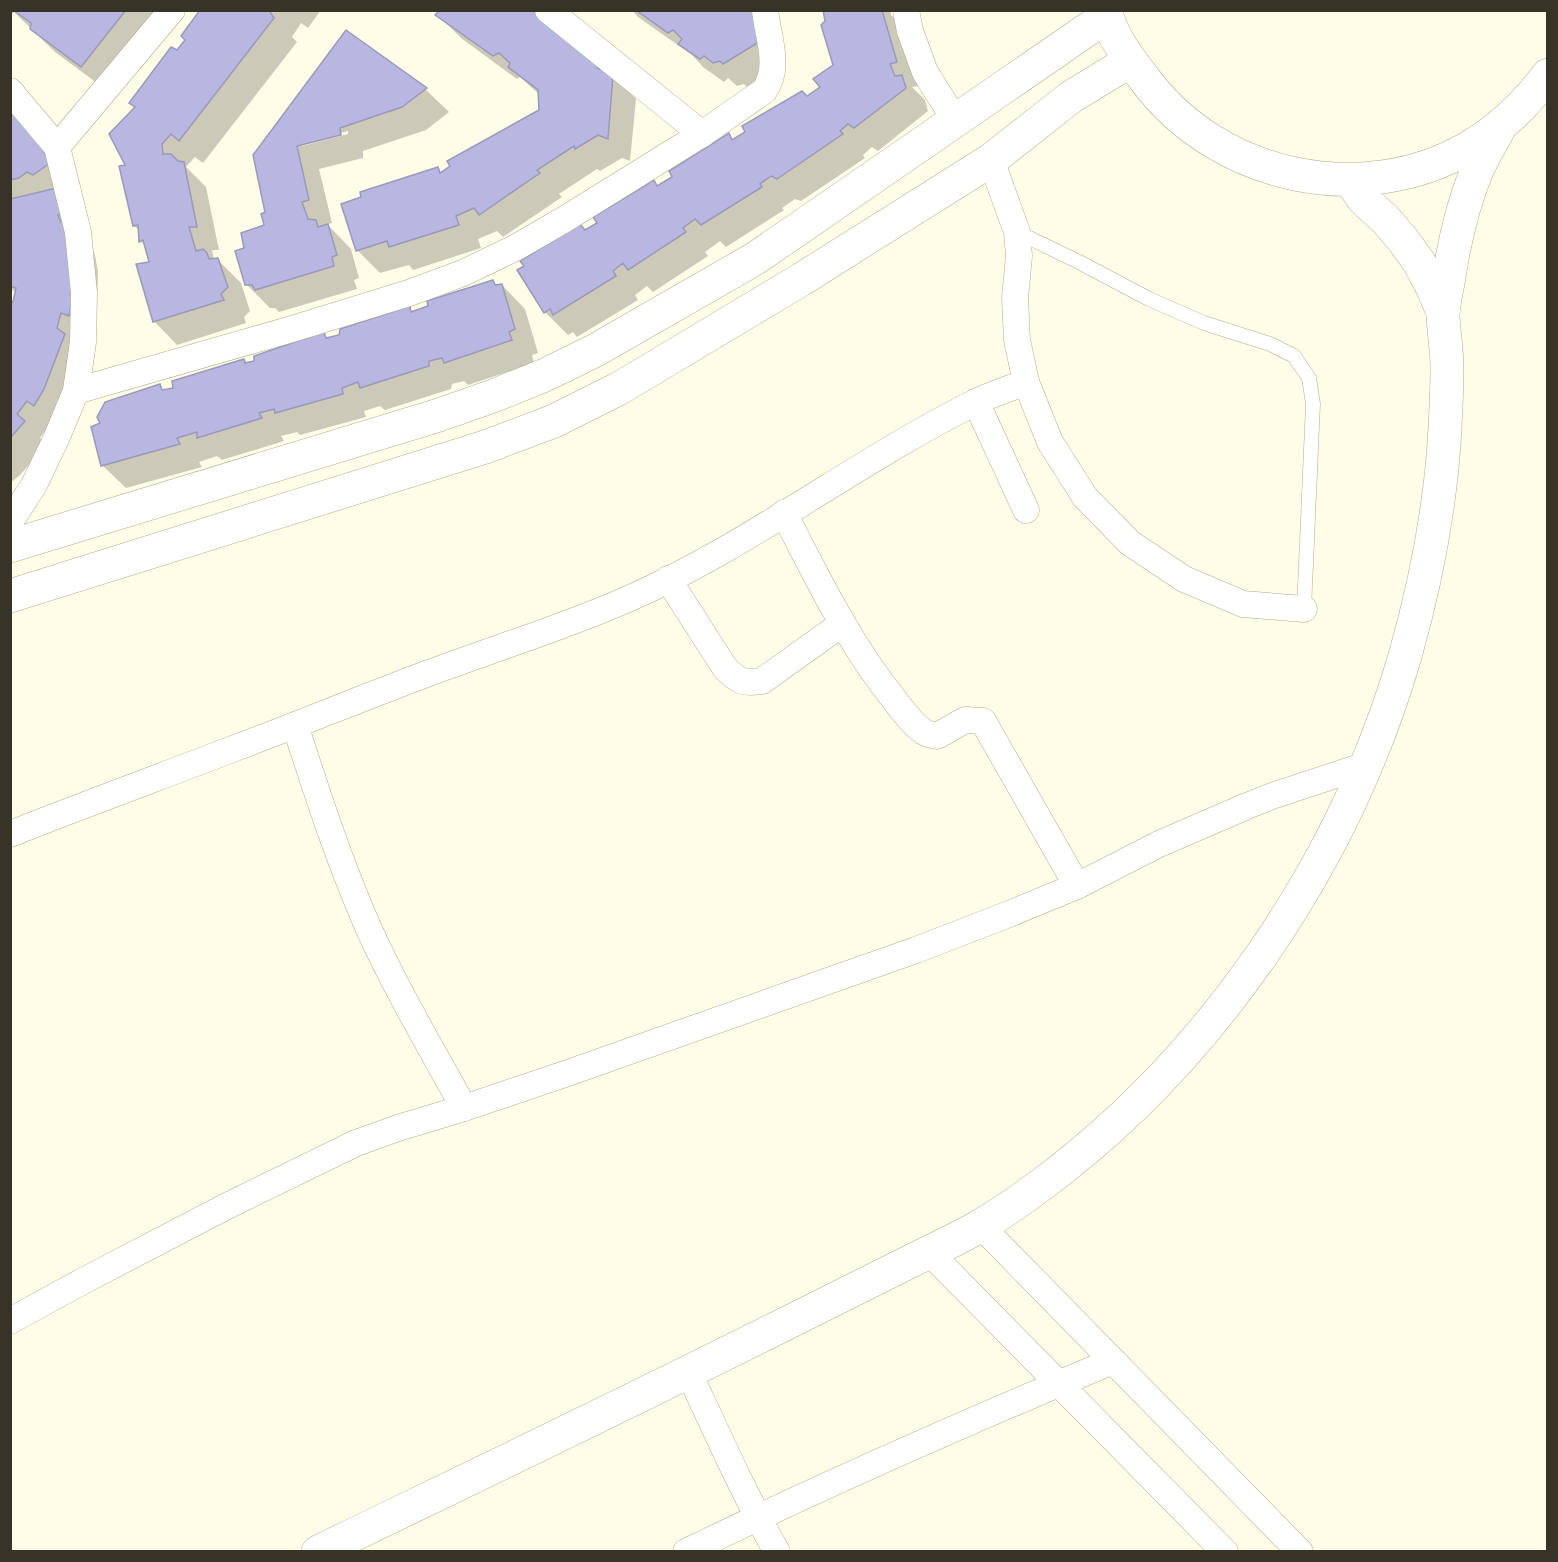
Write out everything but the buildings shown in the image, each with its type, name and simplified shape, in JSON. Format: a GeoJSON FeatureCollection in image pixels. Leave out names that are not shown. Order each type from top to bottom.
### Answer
{"type":"FeatureCollection","features":[{"type":"Feature","properties":{"kind":"street"},"geometry":{"type":"LineString","coordinates":[[57,147],[172,10]]}},
{"type":"Feature","properties":{"kind":"street"},"geometry":{"type":"LineString","coordinates":[[548,10],[702,134]]}},
{"type":"Feature","properties":{"kind":"street"},"geometry":{"type":"LineString","coordinates":[[76,391],[409,293],[463,273],[515,248],[702,134],[764,91],[770,82],[774,63],[765,10]]}},
{"type":"Feature","properties":{"kind":"street"},"geometry":{"type":"LineString","coordinates":[[906,10],[910,31],[925,72],[955,120]]}},
{"type":"Feature","properties":{"kind":"street"},"geometry":{"type":"LineString","coordinates":[[10,546],[439,415],[545,375],[644,324],[756,258],[1106,13],[1117,40],[1130,61],[1158,97],[1191,128],[1229,152],[1268,168],[1309,177],[1350,180],[1390,176],[1430,165],[1467,148],[1501,126],[1543,85]]}},
{"type":"Feature","properties":{"kind":"street"},"geometry":{"type":"LineString","coordinates":[[10,596],[485,447],[554,421],[620,388],[772,297],[991,160],[1071,98],[1130,61]]}},
{"type":"Feature","properties":{"kind":"street"},"geometry":{"type":"LineString","coordinates":[[10,91],[57,147],[78,232],[84,293],[83,342],[76,391],[34,485],[10,522]]}},
{"type":"Feature","properties":{"kind":"street"},"geometry":{"type":"LineString","coordinates":[[318,1551],[689,1372],[981,1226],[1029,1194],[1119,1120],[1199,1037],[1276,933],[1312,873],[1346,810],[1366,765],[1398,678],[1416,618],[1430,556],[1439,493],[1445,430],[1447,366],[1443,312],[1451,265],[1462,217],[1477,171],[1501,126]]}},
{"type":"Feature","properties":{"kind":"street"},"geometry":{"type":"LineString","coordinates":[[991,160],[1017,232],[1019,255],[1015,298],[1017,340],[1026,382],[1050,442],[1085,497],[1130,543],[1184,579],[1243,604],[1304,609]]}},
{"type":"Feature","properties":{"kind":"street"},"geometry":{"type":"LineString","coordinates":[[1350,180],[1364,200],[1385,219],[1419,262],[1443,312]]}},
{"type":"Feature","properties":{"kind":"street"},"geometry":{"type":"LineString","coordinates":[[10,834],[629,598],[699,564],[870,460],[976,402],[1026,382]]}},
{"type":"Feature","properties":{"kind":"street"},"geometry":{"type":"LineString","coordinates":[[976,402],[1026,510]]}},
{"type":"Feature","properties":{"kind":"street"},"geometry":{"type":"LineString","coordinates":[[784,513],[843,623],[882,684],[924,733],[937,736],[964,720],[983,721],[1077,886]]}},
{"type":"Feature","properties":{"kind":"street"},"geometry":{"type":"LineString","coordinates":[[668,579],[725,668],[736,679],[748,683],[762,681],[843,623]]}},
{"type":"Feature","properties":{"kind":"street"},"geometry":{"type":"LineString","coordinates":[[295,725],[329,830],[369,928],[404,1000],[464,1108]]}},
{"type":"Feature","properties":{"kind":"street"},"geometry":{"type":"LineString","coordinates":[[10,1322],[207,1216],[356,1143],[464,1108],[905,954],[1077,886],[1159,844],[1247,806],[1366,765]]}},
{"type":"Feature","properties":{"kind":"street"},"geometry":{"type":"LineString","coordinates":[[981,1226],[1300,1551]]}},
{"type":"Feature","properties":{"kind":"street"},"geometry":{"type":"LineString","coordinates":[[929,1252],[1225,1551]]}},
{"type":"Feature","properties":{"kind":"street"},"geometry":{"type":"LineString","coordinates":[[686,1551],[907,1448],[1113,1361]]}},
{"type":"Feature","properties":{"kind":"street"},"geometry":{"type":"LineString","coordinates":[[689,1372],[757,1517],[777,1551]]}},
{"type":"Feature","properties":{"kind":"lane"},"geometry":{"type":"LineString","coordinates":[[1017,232],[1149,299],[1204,323],[1270,344],[1294,356],[1309,378],[1313,404],[1304,609]]}}]}
